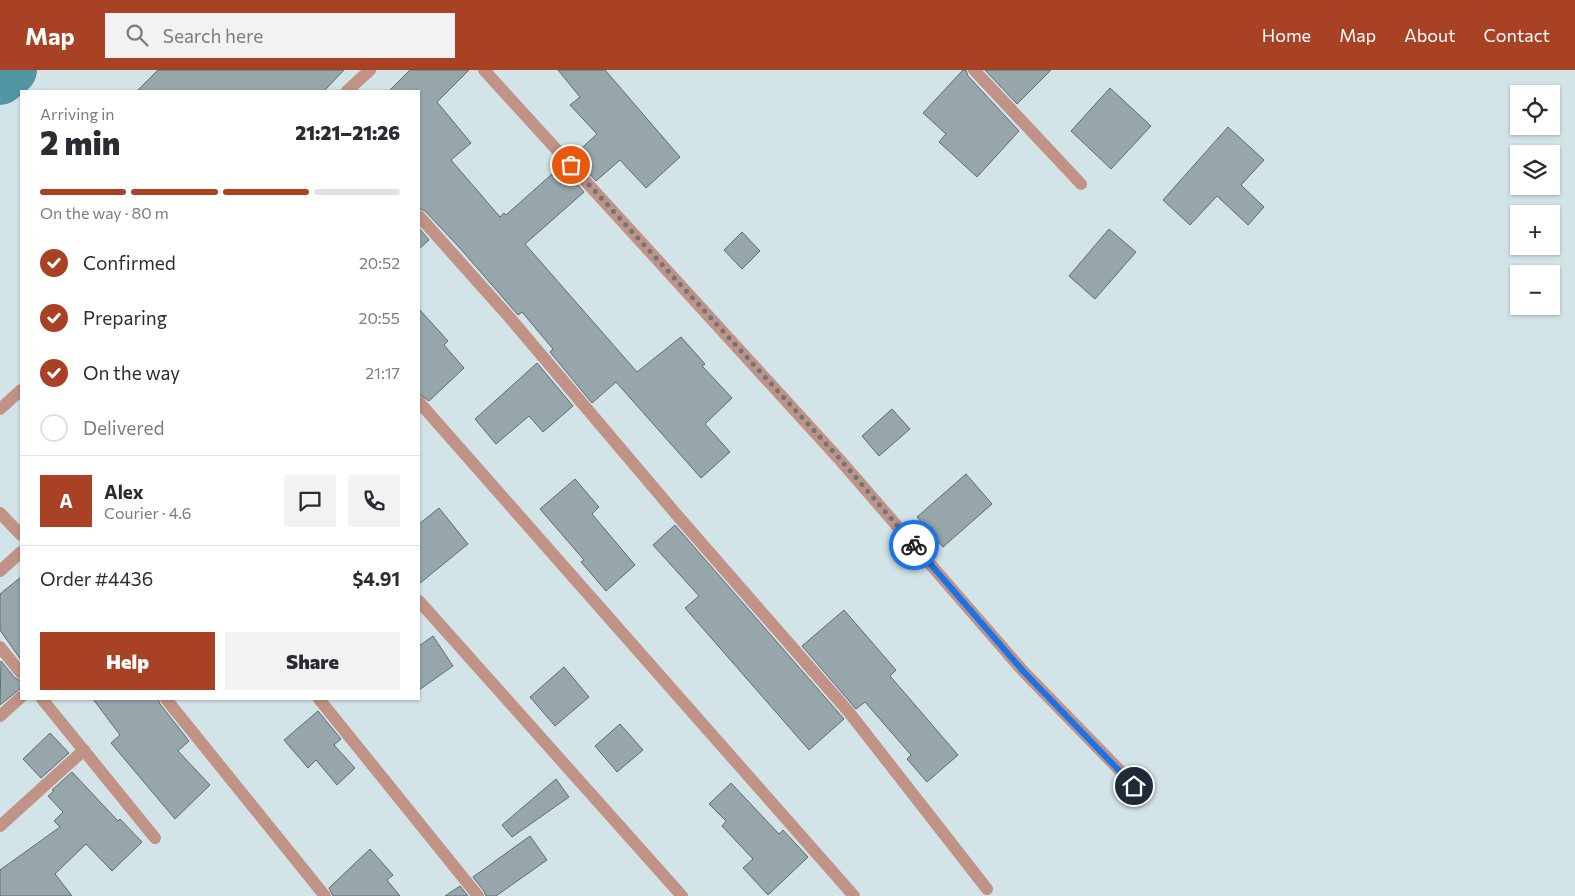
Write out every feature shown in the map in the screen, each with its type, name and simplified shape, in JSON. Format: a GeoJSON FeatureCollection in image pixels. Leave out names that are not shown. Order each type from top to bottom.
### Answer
{"type":"FeatureCollection","features":[{"type":"Feature","properties":{"kind":"street"},"geometry":{"type":"LineString","coordinates":[[347,90],[370,70]]}},
{"type":"Feature","properties":{"kind":"street"},"geometry":{"type":"LineString","coordinates":[[484,70],[840,459],[1023,671],[1134,786]]}},
{"type":"Feature","properties":{"kind":"street"},"geometry":{"type":"LineString","coordinates":[[974,70],[1081,184]]}},
{"type":"Feature","properties":{"kind":"street"},"geometry":{"type":"LineString","coordinates":[[420,217],[510,318],[676,514],[848,711],[987,889]]}},
{"type":"Feature","properties":{"kind":"street"},"geometry":{"type":"LineString","coordinates":[[0,409],[20,391]]}},
{"type":"Feature","properties":{"kind":"street"},"geometry":{"type":"LineString","coordinates":[[420,403],[854,896]]}},
{"type":"Feature","properties":{"kind":"street"},"geometry":{"type":"LineString","coordinates":[[0,513],[20,534]]}},
{"type":"Feature","properties":{"kind":"street"},"geometry":{"type":"LineString","coordinates":[[0,571],[20,553]]}},
{"type":"Feature","properties":{"kind":"street"},"geometry":{"type":"LineString","coordinates":[[420,602],[682,896]]}},
{"type":"Feature","properties":{"kind":"street"},"geometry":{"type":"LineString","coordinates":[[0,647],[20,672]]}},
{"type":"Feature","properties":{"kind":"street"},"geometry":{"type":"LineString","coordinates":[[0,716],[20,698]]}},
{"type":"Feature","properties":{"kind":"street"},"geometry":{"type":"LineString","coordinates":[[43,700],[154,838]]}},
{"type":"Feature","properties":{"kind":"street"},"geometry":{"type":"LineString","coordinates":[[167,700],[325,896]]}},
{"type":"Feature","properties":{"kind":"street"},"geometry":{"type":"LineString","coordinates":[[321,700],[478,896]]}},
{"type":"Feature","properties":{"kind":"street"},"geometry":{"type":"LineString","coordinates":[[0,826],[84,750]]}},
{"type":"Feature","properties":{"kind":"building"},"geometry":{"type":"Polygon","coordinates":[[[158,70],[344,70],[325,90],[138,90],[158,70]]]}},
{"type":"Feature","properties":{"kind":"building"},"geometry":{"type":"Polygon","coordinates":[[[410,70],[469,70],[437,102],[471,143],[451,160],[500,217],[504,213],[506,215],[561,166],[584,192],[525,244],[637,372],[681,337],[705,364],[702,366],[732,398],[705,424],[730,452],[701,478],[616,382],[592,403],[550,352],[553,349],[522,312],[518,315],[458,246],[425,211],[420,208],[420,90],[390,90],[410,70]]]}},
{"type":"Feature","properties":{"kind":"building"},"geometry":{"type":"Polygon","coordinates":[[[558,70],[605,70],[680,157],[646,188],[620,160],[596,181],[573,156],[597,134],[570,105],[580,97],[558,70]]]}},
{"type":"Feature","properties":{"kind":"building"},"geometry":{"type":"Polygon","coordinates":[[[963,70],[966,70],[968,76],[1019,131],[977,177],[939,142],[946,134],[923,113],[963,70]]]}},
{"type":"Feature","properties":{"kind":"building"},"geometry":{"type":"Polygon","coordinates":[[[985,70],[1051,70],[1017,104],[985,70]]]}},
{"type":"Feature","properties":{"kind":"building"},"geometry":{"type":"Polygon","coordinates":[[[1110,88],[1151,126],[1111,169],[1071,131],[1110,88]]]}},
{"type":"Feature","properties":{"kind":"building"},"geometry":{"type":"Polygon","coordinates":[[[1228,127],[1264,160],[1241,185],[1264,207],[1248,225],[1217,196],[1190,225],[1163,200],[1228,127]]]}},
{"type":"Feature","properties":{"kind":"building"},"geometry":{"type":"Polygon","coordinates":[[[420,229],[429,240],[420,248],[420,229]]]}},
{"type":"Feature","properties":{"kind":"building"},"geometry":{"type":"Polygon","coordinates":[[[1109,229],[1136,252],[1095,299],[1069,276],[1109,229]]]}},
{"type":"Feature","properties":{"kind":"building"},"geometry":{"type":"Polygon","coordinates":[[[742,232],[760,251],[742,269],[724,250],[742,232]]]}},
{"type":"Feature","properties":{"kind":"building"},"geometry":{"type":"Polygon","coordinates":[[[420,310],[448,341],[444,345],[464,368],[429,401],[420,395],[420,310]]]}},
{"type":"Feature","properties":{"kind":"building"},"geometry":{"type":"Polygon","coordinates":[[[537,363],[573,406],[543,432],[529,416],[496,444],[475,419],[537,363]]]}},
{"type":"Feature","properties":{"kind":"building"},"geometry":{"type":"Polygon","coordinates":[[[892,409],[910,429],[879,456],[862,436],[892,409]]]}},
{"type":"Feature","properties":{"kind":"building"},"geometry":{"type":"Polygon","coordinates":[[[966,474],[992,504],[943,547],[917,517],[966,474]]]}},
{"type":"Feature","properties":{"kind":"building"},"geometry":{"type":"Polygon","coordinates":[[[575,479],[599,507],[592,514],[635,565],[606,591],[581,562],[584,560],[540,509],[575,479]]]}},
{"type":"Feature","properties":{"kind":"building"},"geometry":{"type":"Polygon","coordinates":[[[439,508],[468,544],[420,583],[420,523],[439,508]]]}},
{"type":"Feature","properties":{"kind":"building"},"geometry":{"type":"Polygon","coordinates":[[[675,525],[844,719],[809,750],[685,608],[699,596],[653,545],[675,525]]]}},
{"type":"Feature","properties":{"kind":"building"},"geometry":{"type":"Polygon","coordinates":[[[20,578],[20,659],[0,630],[0,594],[20,578]]]}},
{"type":"Feature","properties":{"kind":"building"},"geometry":{"type":"Polygon","coordinates":[[[844,610],[896,670],[890,676],[958,755],[927,782],[907,759],[911,755],[865,702],[856,709],[802,646],[844,610]]]}},
{"type":"Feature","properties":{"kind":"building"},"geometry":{"type":"Polygon","coordinates":[[[433,636],[453,666],[420,689],[420,645],[433,636]]]}},
{"type":"Feature","properties":{"kind":"building"},"geometry":{"type":"Polygon","coordinates":[[[1,661],[15,678],[20,680],[20,689],[0,705],[1,661]]]}},
{"type":"Feature","properties":{"kind":"building"},"geometry":{"type":"Polygon","coordinates":[[[564,667],[589,697],[555,726],[530,697],[564,667]]]}},
{"type":"Feature","properties":{"kind":"building"},"geometry":{"type":"Polygon","coordinates":[[[94,700],[158,700],[189,741],[178,751],[210,785],[175,819],[111,743],[120,735],[94,700]]]}},
{"type":"Feature","properties":{"kind":"building"},"geometry":{"type":"Polygon","coordinates":[[[318,711],[341,739],[334,745],[355,768],[337,785],[316,760],[308,768],[284,740],[318,711]]]}},
{"type":"Feature","properties":{"kind":"building"},"geometry":{"type":"Polygon","coordinates":[[[620,724],[643,750],[617,772],[595,746],[620,724]]]}},
{"type":"Feature","properties":{"kind":"building"},"geometry":{"type":"Polygon","coordinates":[[[50,733],[69,753],[41,778],[23,759],[50,733]]]}},
{"type":"Feature","properties":{"kind":"building"},"geometry":{"type":"Polygon","coordinates":[[[72,772],[118,821],[120,819],[142,842],[112,871],[86,844],[55,874],[72,896],[0,896],[0,870],[60,827],[54,821],[63,812],[48,796],[72,772]]]}},
{"type":"Feature","properties":{"kind":"building"},"geometry":{"type":"Polygon","coordinates":[[[556,779],[569,797],[512,837],[502,825],[556,779]]]}},
{"type":"Feature","properties":{"kind":"building"},"geometry":{"type":"Polygon","coordinates":[[[731,783],[779,834],[783,830],[808,857],[768,895],[743,868],[753,859],[722,826],[726,821],[709,804],[731,783]]]}},
{"type":"Feature","properties":{"kind":"building"},"geometry":{"type":"Polygon","coordinates":[[[530,836],[547,860],[496,896],[486,896],[473,877],[530,836]]]}},
{"type":"Feature","properties":{"kind":"building"},"geometry":{"type":"Polygon","coordinates":[[[370,849],[393,875],[387,880],[400,896],[333,896],[329,888],[370,849]]]}},
{"type":"Feature","properties":{"kind":"building"},"geometry":{"type":"Polygon","coordinates":[[[460,886],[468,896],[445,896],[460,886]]]}},
{"type":"Feature","properties":{"kind":"waterway"},"geometry":{"type":"LineString","coordinates":[[0,80],[12,70]]}},
{"type":"Feature","properties":{"kind":"way so far"},"geometry":{"type":"LineString","coordinates":[[571,165],[840,459],[914,545]]}},
{"type":"Feature","properties":{"kind":"route"},"geometry":{"type":"LineString","coordinates":[[914,545],[1023,671],[1134,786]]}}]}
